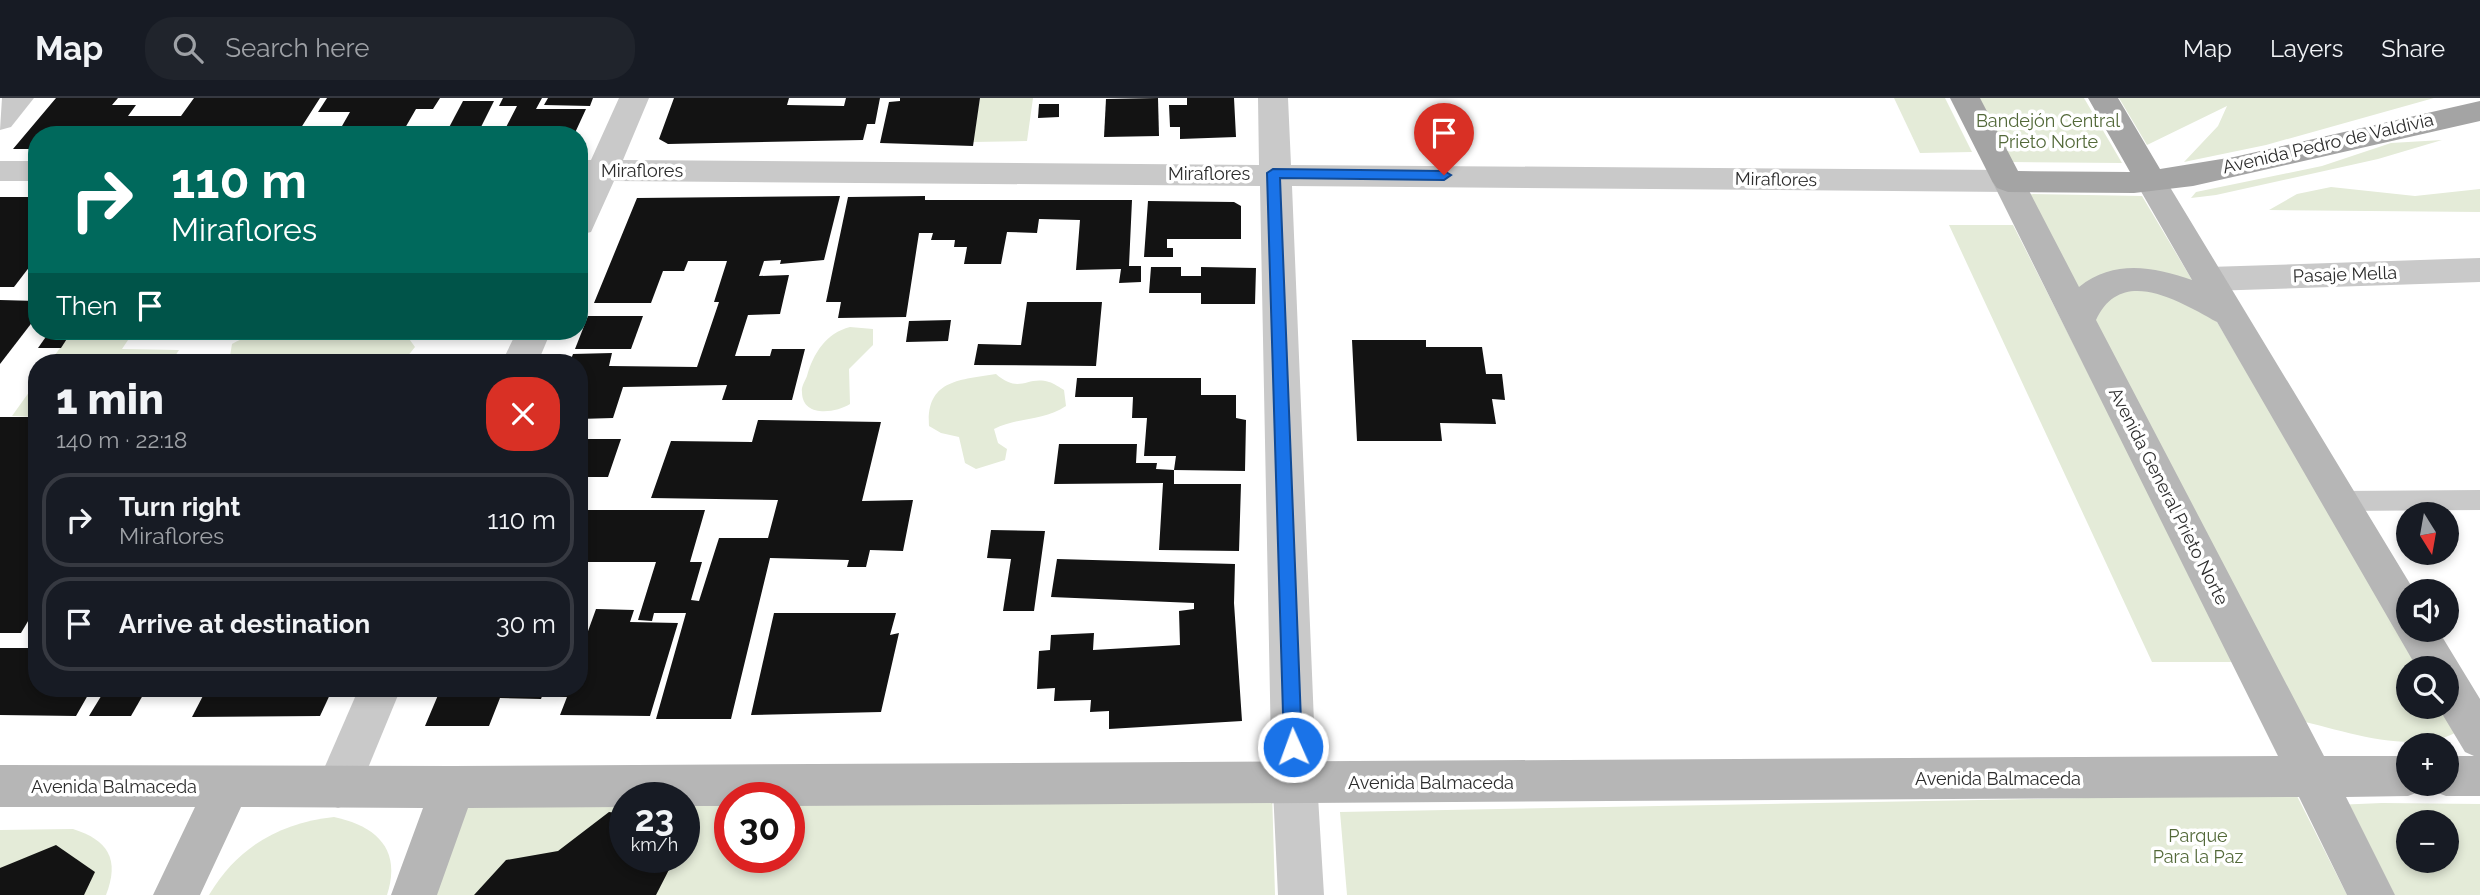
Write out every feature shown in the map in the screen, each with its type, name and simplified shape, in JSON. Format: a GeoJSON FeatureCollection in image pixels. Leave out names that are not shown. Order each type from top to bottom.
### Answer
{"type":"FeatureCollection","features":[{"type":"Feature","properties":{"kind":"main road","name":"Avenida General Prieto Norte"},"geometry":{"type":"LineString","coordinates":[[1965,98],[2372,895]]}},
{"type":"Feature","properties":{"kind":"main road"},"geometry":{"type":"LineString","coordinates":[[2103,98],[2396,596]]}},
{"type":"Feature","properties":{"kind":"main road","name":"Avenida Pedro de Valdivia"},"geometry":{"type":"LineString","coordinates":[[2008,181],[2151,181],[2298,153],[2392,127],[2480,111]]}},
{"type":"Feature","properties":{"kind":"main road"},"geometry":{"type":"LineString","coordinates":[[2079,320],[2092,295],[2106,285],[2138,280],[2167,283],[2202,295],[2230,314]]}},
{"type":"Feature","properties":{"kind":"main road"},"geometry":{"type":"LineString","coordinates":[[2459,703],[2480,738]]}},
{"type":"Feature","properties":{"kind":"main road","name":"Avenida Balmaceda"},"geometry":{"type":"LineString","coordinates":[[0,786],[453,787],[2396,776]]}},
{"type":"Feature","properties":{"kind":"main road"},"geometry":{"type":"LineString","coordinates":[[2459,776],[2480,776]]}},
{"type":"Feature","properties":{"kind":"main road","name":"Avenida Balmaceda"},"geometry":{"type":"LineString","coordinates":[[176,895],[228,786]]}},
{"type":"Feature","properties":{"kind":"main road"},"geometry":{"type":"LineString","coordinates":[[414,895],[453,787]]}},
{"type":"Feature","properties":{"kind":"street"},"geometry":{"type":"LineString","coordinates":[[0,120],[19,98]]}},
{"type":"Feature","properties":{"kind":"street"},"geometry":{"type":"LineString","coordinates":[[591,170],[634,98]]}},
{"type":"Feature","properties":{"kind":"street"},"geometry":{"type":"LineString","coordinates":[[1272,98],[1301,895]]}},
{"type":"Feature","properties":{"kind":"street","name":"Miraflores"},"geometry":{"type":"LineString","coordinates":[[591,170],[1273,173],[2008,181]]}},
{"type":"Feature","properties":{"kind":"street"},"geometry":{"type":"LineString","coordinates":[[0,171],[28,171]]}},
{"type":"Feature","properties":{"kind":"street","name":"Pasaje Mella"},"geometry":{"type":"LineString","coordinates":[[2209,279],[2480,270]]}},
{"type":"Feature","properties":{"kind":"street"},"geometry":{"type":"LineString","coordinates":[[338,787],[376,697]]}},
{"type":"Feature","properties":{"kind":"lane"},"geometry":{"type":"LineString","coordinates":[[2340,501],[2480,500]]}},
{"type":"Feature","properties":{"kind":"green space"},"geometry":{"type":"Polygon","coordinates":[[[980,98],[1033,98],[1027,141],[973,142],[980,98]]]}},
{"type":"Feature","properties":{"kind":"green space"},"geometry":{"type":"Polygon","coordinates":[[[1894,98],[1945,98],[1972,152],[1920,153],[1894,98]]]}},
{"type":"Feature","properties":{"kind":"green space","name":"Bandejón Central Prieto Norte"},"geometry":{"type":"Polygon","coordinates":[[[1978,98],[2084,98],[2122,163],[2010,162],[1978,98]]]}},
{"type":"Feature","properties":{"kind":"green space"},"geometry":{"type":"Polygon","coordinates":[[[2119,98],[2434,98],[2266,145],[2184,162],[2218,126],[2227,106],[2147,145],[2119,98]]]}},
{"type":"Feature","properties":{"kind":"green space"},"geometry":{"type":"Polygon","coordinates":[[[2442,140],[2378,159],[2216,195],[2191,198],[2196,192],[2322,166],[2391,143],[2442,140]]]}},
{"type":"Feature","properties":{"kind":"green space"},"geometry":{"type":"Polygon","coordinates":[[[2331,187],[2415,196],[2480,189],[2480,212],[2269,210],[2297,194],[2331,187]]]}},
{"type":"Feature","properties":{"kind":"green space","name":"Bandejón Central Prieto Norte"},"geometry":{"type":"Polygon","coordinates":[[[2026,194],[2142,196],[2396,623],[2396,642],[2408,642],[2416,656],[2396,656],[2396,719],[2450,719],[2455,733],[2396,733],[2396,741],[2292,719],[2026,194]]]}},
{"type":"Feature","properties":{"kind":"green space"},"geometry":{"type":"Polygon","coordinates":[[[1949,225],[2013,225],[2235,662],[2152,662],[1949,225]]]}},
{"type":"Feature","properties":{"kind":"green space"},"geometry":{"type":"Polygon","coordinates":[[[850,327],[873,329],[873,345],[849,369],[850,404],[837,410],[813,410],[803,400],[802,390],[813,360],[827,339],[850,327]]]}},
{"type":"Feature","properties":{"kind":"green space"},"geometry":{"type":"Polygon","coordinates":[[[66,340],[128,340],[122,349],[179,350],[176,354],[56,354],[66,340]]]}},
{"type":"Feature","properties":{"kind":"green space"},"geometry":{"type":"Polygon","coordinates":[[[410,340],[415,347],[409,354],[230,354],[235,342],[410,340]]]}},
{"type":"Feature","properties":{"kind":"green space"},"geometry":{"type":"Polygon","coordinates":[[[996,374],[1011,383],[1053,383],[1064,390],[1066,406],[1049,414],[994,429],[998,443],[1007,449],[1005,460],[976,469],[965,463],[959,437],[941,433],[929,426],[930,411],[933,399],[948,385],[996,374]]]}},
{"type":"Feature","properties":{"kind":"green space"},"geometry":{"type":"Polygon","coordinates":[[[28,394],[28,417],[12,416],[28,394]]]}},
{"type":"Feature","properties":{"kind":"green space"},"geometry":{"type":"Polygon","coordinates":[[[1272,791],[1275,895],[421,895],[458,793],[609,793],[609,873],[700,873],[700,792],[714,792],[714,873],[805,873],[805,792],[1272,791]]]}},
{"type":"Feature","properties":{"kind":"green space","name":"Parque Para la Paz"},"geometry":{"type":"Polygon","coordinates":[[[2296,794],[2347,895],[1347,895],[1340,812],[2296,794]]]}},
{"type":"Feature","properties":{"kind":"green space"},"geometry":{"type":"Polygon","coordinates":[[[2480,804],[2480,895],[2381,895],[2335,805],[2480,804]]]}},
{"type":"Feature","properties":{"kind":"green space"},"geometry":{"type":"Polygon","coordinates":[[[334,817],[362,827],[382,842],[391,865],[387,895],[209,895],[233,863],[262,840],[296,825],[334,817]]]}},
{"type":"Feature","properties":{"kind":"green space"},"geometry":{"type":"Polygon","coordinates":[[[73,829],[95,839],[108,853],[112,871],[106,895],[0,895],[0,830],[73,829]]]}},
{"type":"Feature","properties":{"kind":"building"},"geometry":{"type":"Polygon","coordinates":[[[56,98],[118,98],[112,105],[136,105],[128,116],[181,116],[194,98],[320,98],[302,126],[32,126],[56,98]]]}},
{"type":"Feature","properties":{"kind":"building"},"geometry":{"type":"Polygon","coordinates":[[[327,98],[440,98],[433,109],[416,109],[406,126],[342,126],[350,112],[318,112],[327,98]]]}},
{"type":"Feature","properties":{"kind":"building"},"geometry":{"type":"Polygon","coordinates":[[[503,98],[542,98],[536,109],[586,109],[578,126],[507,126],[517,106],[499,106],[503,98]]]}},
{"type":"Feature","properties":{"kind":"building"},"geometry":{"type":"Polygon","coordinates":[[[548,98],[593,98],[590,106],[544,105],[548,98]]]}},
{"type":"Feature","properties":{"kind":"building"},"geometry":{"type":"Polygon","coordinates":[[[674,98],[789,98],[787,105],[844,106],[846,98],[880,98],[875,124],[867,124],[863,140],[668,144],[659,139],[674,98]]]}},
{"type":"Feature","properties":{"kind":"building"},"geometry":{"type":"Polygon","coordinates":[[[900,98],[980,98],[973,146],[880,143],[889,102],[900,101],[900,98]]]}},
{"type":"Feature","properties":{"kind":"building"},"geometry":{"type":"Polygon","coordinates":[[[1158,98],[1159,136],[1104,137],[1106,99],[1158,98]]]}},
{"type":"Feature","properties":{"kind":"building"},"geometry":{"type":"Polygon","coordinates":[[[1187,98],[1234,98],[1236,137],[1180,139],[1180,127],[1170,127],[1169,105],[1187,105],[1187,98]]]}},
{"type":"Feature","properties":{"kind":"building"},"geometry":{"type":"Polygon","coordinates":[[[463,101],[494,101],[482,126],[450,126],[463,101]]]}},
{"type":"Feature","properties":{"kind":"building"},"geometry":{"type":"Polygon","coordinates":[[[1039,104],[1059,104],[1059,117],[1038,118],[1039,104]]]}},
{"type":"Feature","properties":{"kind":"building"},"geometry":{"type":"Polygon","coordinates":[[[28,131],[28,149],[13,149],[28,131]]]}},
{"type":"Feature","properties":{"kind":"building"},"geometry":{"type":"Polygon","coordinates":[[[840,196],[824,260],[780,264],[781,260],[764,261],[759,276],[789,275],[780,314],[748,315],[735,356],[770,356],[772,349],[805,349],[792,400],[722,400],[727,385],[623,387],[613,418],[588,419],[588,354],[573,354],[612,353],[609,366],[697,367],[719,302],[714,302],[727,261],[688,261],[684,271],[663,271],[651,303],[594,303],[637,198],[840,196]]]}},
{"type":"Feature","properties":{"kind":"building"},"geometry":{"type":"Polygon","coordinates":[[[925,196],[925,200],[1132,200],[1129,266],[1141,266],[1141,282],[1119,283],[1121,269],[1076,270],[1080,220],[1039,219],[1037,233],[1007,232],[1001,264],[964,264],[967,247],[954,247],[955,240],[931,240],[933,233],[919,233],[906,317],[838,318],[841,302],[826,302],[848,197],[925,196]]]}},
{"type":"Feature","properties":{"kind":"building"},"geometry":{"type":"Polygon","coordinates":[[[0,197],[28,197],[28,269],[14,287],[0,287],[0,197]]]}},
{"type":"Feature","properties":{"kind":"building"},"geometry":{"type":"Polygon","coordinates":[[[1148,201],[1234,202],[1241,206],[1241,239],[1167,239],[1167,248],[1173,248],[1173,257],[1144,257],[1148,201]]]}},
{"type":"Feature","properties":{"kind":"building"},"geometry":{"type":"Polygon","coordinates":[[[1151,267],[1181,267],[1181,276],[1201,276],[1201,267],[1256,268],[1255,304],[1201,304],[1201,293],[1149,293],[1151,267]]]}},
{"type":"Feature","properties":{"kind":"building"},"geometry":{"type":"Polygon","coordinates":[[[0,300],[28,301],[28,328],[0,364],[0,300]]]}},
{"type":"Feature","properties":{"kind":"building"},"geometry":{"type":"Polygon","coordinates":[[[1027,302],[1102,302],[1096,366],[974,365],[978,344],[1021,345],[1027,302]]]}},
{"type":"Feature","properties":{"kind":"building"},"geometry":{"type":"Polygon","coordinates":[[[588,316],[643,316],[631,349],[575,349],[579,340],[588,340],[588,316]]]}},
{"type":"Feature","properties":{"kind":"building"},"geometry":{"type":"Polygon","coordinates":[[[951,320],[948,341],[906,342],[909,321],[951,320]]]}},
{"type":"Feature","properties":{"kind":"building"},"geometry":{"type":"Polygon","coordinates":[[[44,340],[66,340],[61,348],[38,348],[44,340]]]}},
{"type":"Feature","properties":{"kind":"building"},"geometry":{"type":"Polygon","coordinates":[[[1352,340],[1426,340],[1426,347],[1482,347],[1486,374],[1502,374],[1505,400],[1492,399],[1496,424],[1440,423],[1442,441],[1357,441],[1352,340]]]}},
{"type":"Feature","properties":{"kind":"building"},"geometry":{"type":"Polygon","coordinates":[[[1077,378],[1201,378],[1201,395],[1236,395],[1236,418],[1246,420],[1245,471],[1174,470],[1176,456],[1144,456],[1147,418],[1132,418],[1133,397],[1075,397],[1077,378]]]}},
{"type":"Feature","properties":{"kind":"building"},"geometry":{"type":"Polygon","coordinates":[[[0,417],[28,417],[28,621],[21,633],[0,633],[0,417]]]}},
{"type":"Feature","properties":{"kind":"building"},"geometry":{"type":"Polygon","coordinates":[[[758,420],[881,422],[862,501],[913,500],[903,551],[870,550],[866,567],[847,567],[849,560],[770,558],[731,719],[656,719],[686,613],[654,613],[652,621],[638,620],[656,562],[588,562],[588,510],[705,510],[690,562],[702,562],[691,600],[699,601],[719,538],[768,538],[778,500],[651,498],[671,441],[752,442],[758,420]]]}},
{"type":"Feature","properties":{"kind":"building"},"geometry":{"type":"Polygon","coordinates":[[[588,439],[621,439],[608,477],[588,477],[588,439]]]}},
{"type":"Feature","properties":{"kind":"building"},"geometry":{"type":"Polygon","coordinates":[[[1059,444],[1137,444],[1136,463],[1157,463],[1156,469],[1174,470],[1174,484],[1241,484],[1239,551],[1159,550],[1163,483],[1054,484],[1059,444]]]}},
{"type":"Feature","properties":{"kind":"building"},"geometry":{"type":"Polygon","coordinates":[[[991,530],[1045,531],[1034,611],[1003,611],[1011,559],[987,558],[991,530]]]}},
{"type":"Feature","properties":{"kind":"building"},"geometry":{"type":"Polygon","coordinates":[[[1057,559],[1235,564],[1234,603],[1242,721],[1109,729],[1109,711],[1090,712],[1091,700],[1054,701],[1055,688],[1037,689],[1039,651],[1050,650],[1051,635],[1094,633],[1093,650],[1180,645],[1179,611],[1194,609],[1194,603],[1051,597],[1057,559]]]}},
{"type":"Feature","properties":{"kind":"building"},"geometry":{"type":"Polygon","coordinates":[[[596,609],[634,610],[630,622],[678,623],[650,716],[560,715],[567,697],[588,697],[588,631],[596,609]]]}},
{"type":"Feature","properties":{"kind":"building"},"geometry":{"type":"Polygon","coordinates":[[[774,613],[896,613],[890,635],[899,633],[881,712],[751,715],[774,613]]]}},
{"type":"Feature","properties":{"kind":"building"},"geometry":{"type":"Polygon","coordinates":[[[0,648],[28,648],[28,697],[87,697],[76,716],[0,715],[0,648]]]}},
{"type":"Feature","properties":{"kind":"building"},"geometry":{"type":"Polygon","coordinates":[[[101,697],[142,697],[131,716],[89,716],[101,697]]]}},
{"type":"Feature","properties":{"kind":"building"},"geometry":{"type":"Polygon","coordinates":[[[202,697],[329,697],[320,716],[192,717],[202,697]]]}},
{"type":"Feature","properties":{"kind":"building"},"geometry":{"type":"Polygon","coordinates":[[[437,697],[542,697],[500,698],[489,726],[425,726],[437,697]]]}},
{"type":"Feature","properties":{"kind":"building"},"geometry":{"type":"Polygon","coordinates":[[[609,812],[609,873],[667,873],[656,895],[474,895],[506,860],[558,851],[609,812]]]}},
{"type":"Feature","properties":{"kind":"building"},"geometry":{"type":"Polygon","coordinates":[[[56,845],[95,872],[84,895],[0,895],[0,868],[56,845]]]}},
{"type":"Feature","properties":{"kind":"route"},"geometry":{"type":"LineString","coordinates":[[1293,747],[1273,173],[1444,175]]}}]}
